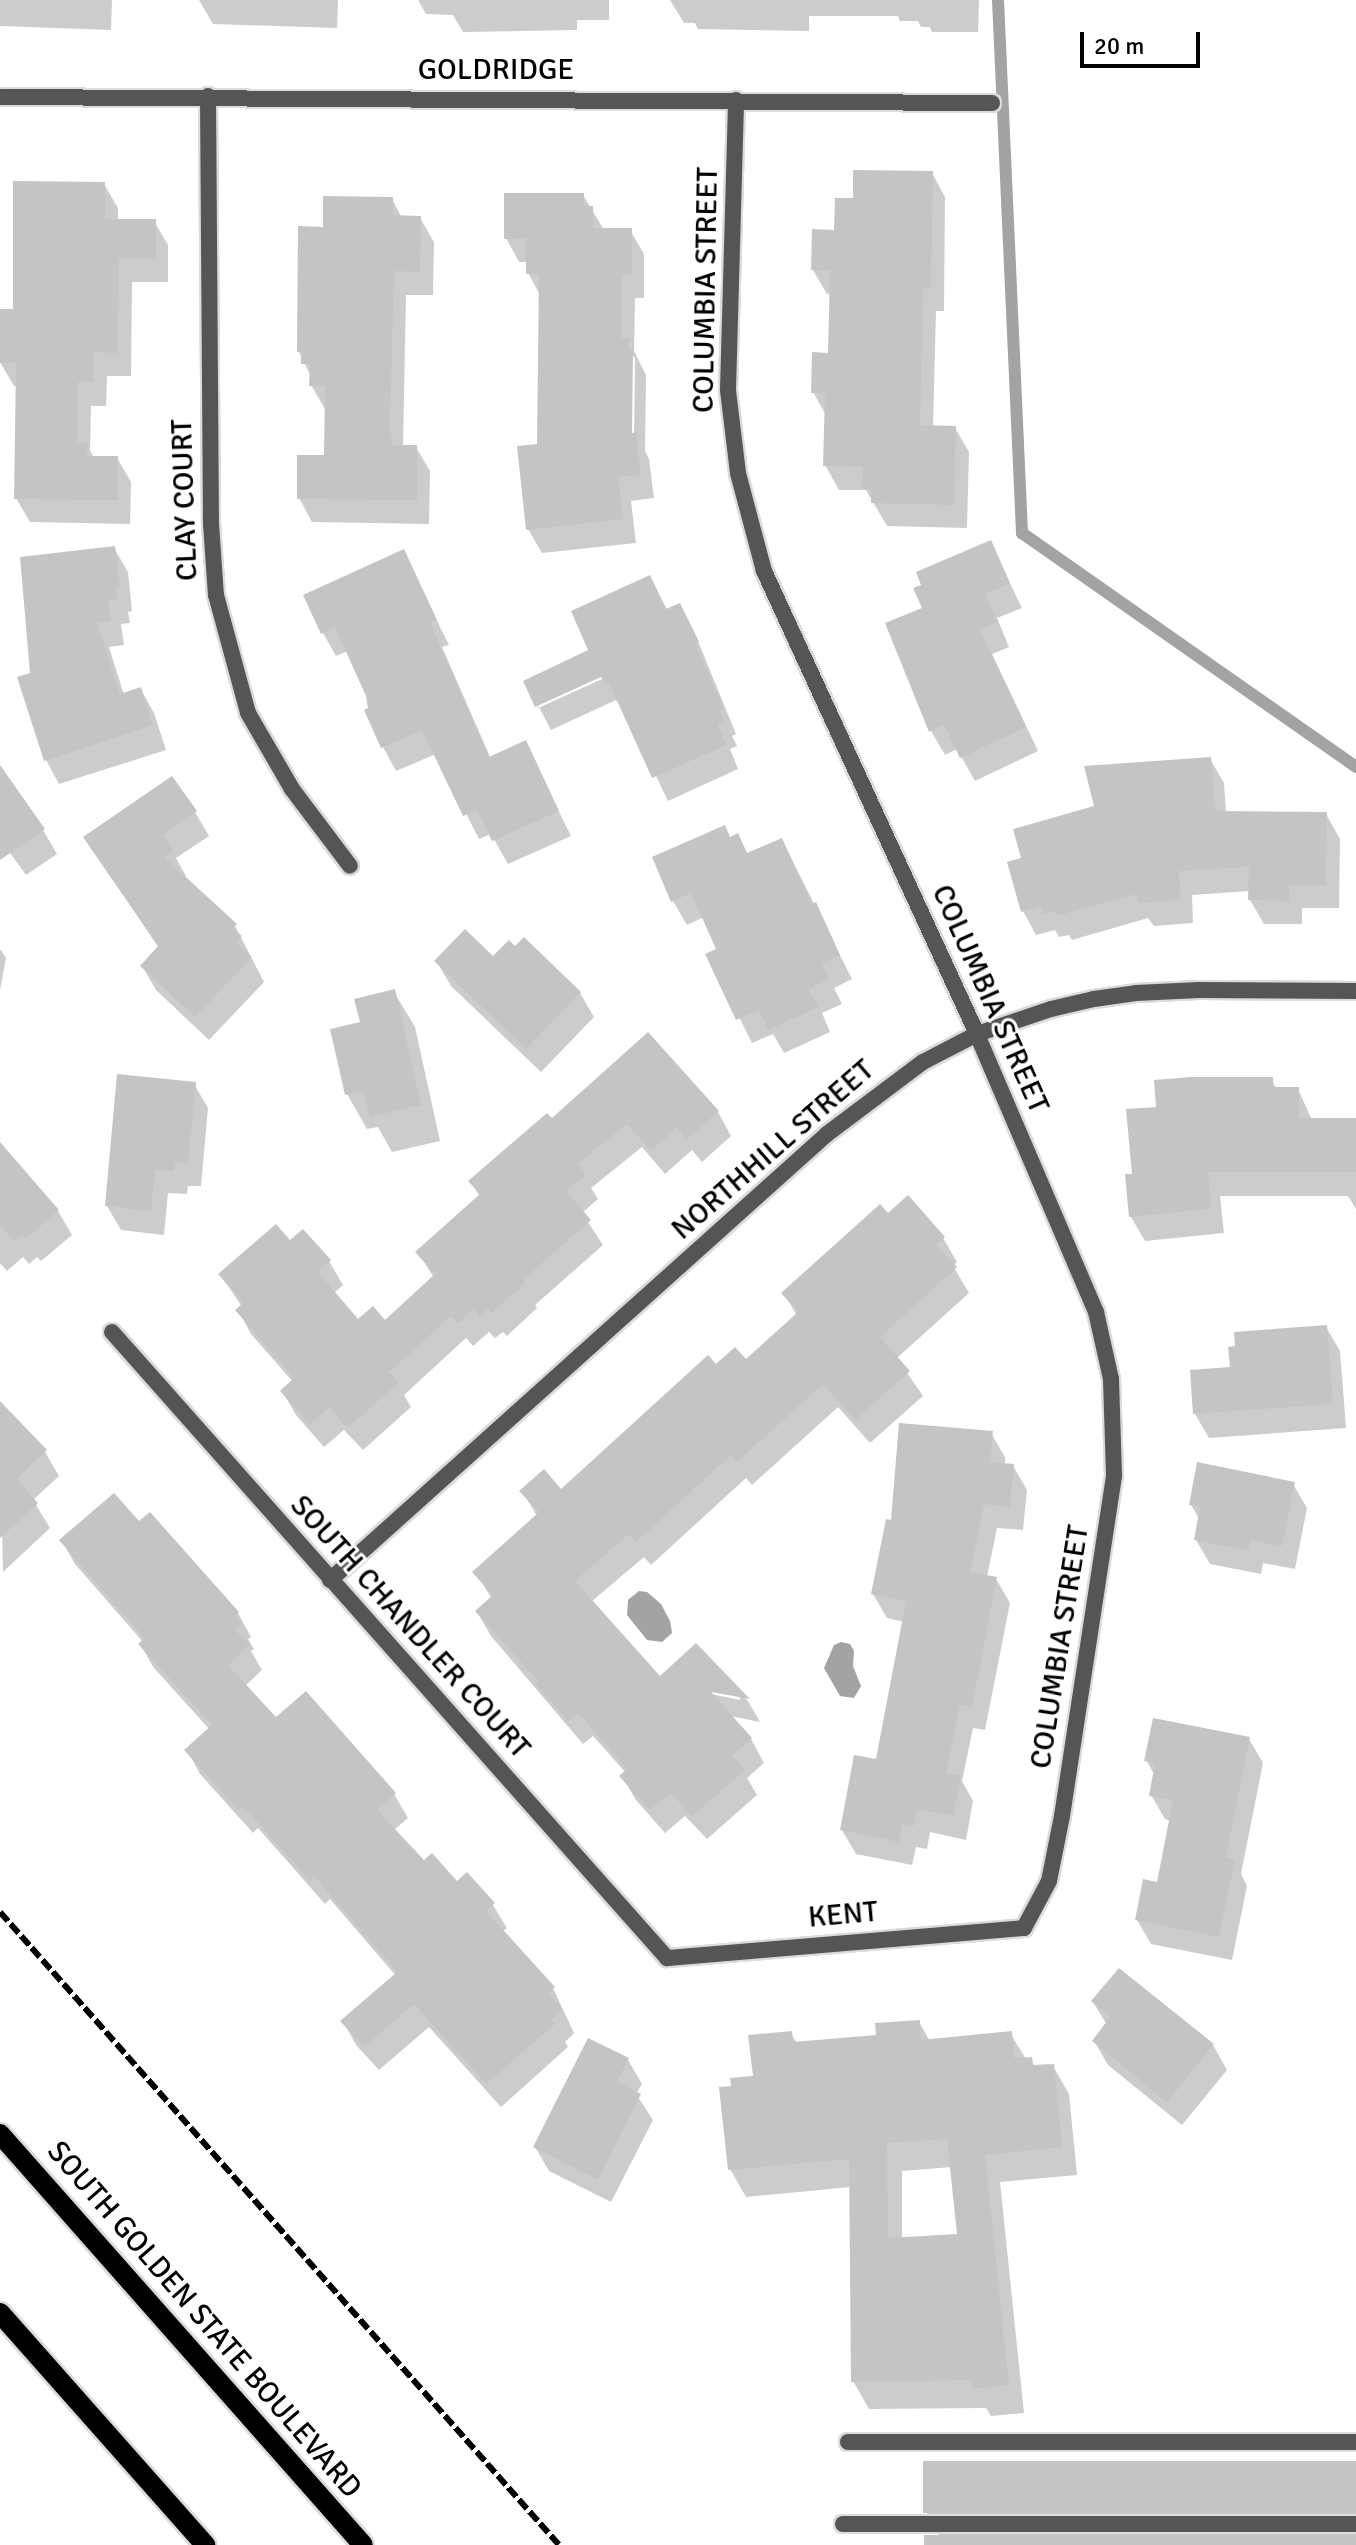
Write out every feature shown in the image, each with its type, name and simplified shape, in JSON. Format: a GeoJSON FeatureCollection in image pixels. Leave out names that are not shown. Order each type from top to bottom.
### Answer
{"type":"FeatureCollection","features":[{"type":"Feature","properties":{"kind":"main road","name":"SOUTH GOLDEN STATE BOULEVARD"},"geometry":{"type":"LineString","coordinates":[[0,2134],[363,2545]]}},
{"type":"Feature","properties":{"kind":"main road"},"geometry":{"type":"LineString","coordinates":[[0,2313],[205,2545]]}},
{"type":"Feature","properties":{"kind":"street","name":"CLAY COURT"},"geometry":{"type":"LineString","coordinates":[[208,96],[211,524],[216,595],[248,713],[292,789],[350,866]]}},
{"type":"Feature","properties":{"kind":"street","name":"GOLDRIDGE"},"geometry":{"type":"LineString","coordinates":[[0,97],[992,103]]}},
{"type":"Feature","properties":{"kind":"street","name":"COLUMBIA STREET"},"geometry":{"type":"LineString","coordinates":[[736,100],[728,390],[738,473],[764,571],[977,1034],[1096,1312],[1111,1379],[1114,1475],[1062,1816],[1049,1881],[1024,1928]]}},
{"type":"Feature","properties":{"kind":"street","name":"NORTHHILL STREET"},"geometry":{"type":"LineString","coordinates":[[330,1580],[827,1134],[898,1079],[977,1034],[1051,1009],[1136,993],[1356,991]]}},
{"type":"Feature","properties":{"kind":"street","name":"SOUTH CHANDLER COURT"},"geometry":{"type":"LineString","coordinates":[[112,1332],[667,1958]]}},
{"type":"Feature","properties":{"kind":"street","name":"KENT"},"geometry":{"type":"LineString","coordinates":[[667,1958],[1024,1928]]}},
{"type":"Feature","properties":{"kind":"street"},"geometry":{"type":"LineString","coordinates":[[848,2442],[1356,2442]]}},
{"type":"Feature","properties":{"kind":"street"},"geometry":{"type":"LineString","coordinates":[[843,2524],[1356,2524]]}},
{"type":"Feature","properties":{"kind":"shaded area"},"geometry":{"type":"Polygon","coordinates":[[[639,1591],[647,1592],[661,1604],[670,1621],[672,1633],[662,1642],[647,1640],[627,1615],[628,1600],[639,1591]]]}},
{"type":"Feature","properties":{"kind":"shaded area"},"geometry":{"type":"Polygon","coordinates":[[[841,1642],[850,1644],[854,1651],[853,1666],[861,1686],[854,1698],[840,1696],[824,1668],[834,1645],[841,1642]]]}},
{"type":"Feature","properties":{"kind":"building"},"geometry":{"type":"Polygon","coordinates":[[[853,170],[933,171],[931,288],[923,288],[920,425],[956,426],[954,505],[871,503],[871,489],[862,489],[863,467],[823,466],[825,393],[811,393],[812,352],[828,353],[830,271],[811,270],[812,229],[834,230],[835,198],[853,198],[853,170]]]}},
{"type":"Feature","properties":{"kind":"building"},"geometry":{"type":"Polygon","coordinates":[[[13,181],[105,182],[105,219],[156,219],[156,258],[119,258],[118,353],[94,352],[93,382],[78,382],[77,443],[88,443],[87,456],[118,456],[118,500],[14,499],[16,363],[0,363],[0,309],[13,309],[13,181]]]}},
{"type":"Feature","properties":{"kind":"building"},"geometry":{"type":"Polygon","coordinates":[[[504,193],[584,193],[584,206],[593,206],[593,228],[632,228],[632,274],[622,274],[621,338],[629,338],[629,349],[633,349],[632,433],[636,432],[641,475],[618,477],[623,519],[526,530],[517,446],[537,444],[539,274],[526,274],[526,239],[504,239],[504,193]]]}},
{"type":"Feature","properties":{"kind":"building"},"geometry":{"type":"Polygon","coordinates":[[[323,196],[393,197],[393,215],[421,216],[420,272],[394,271],[390,426],[392,445],[417,445],[417,500],[297,499],[297,455],[324,455],[325,386],[309,386],[310,364],[301,364],[301,352],[297,352],[298,226],[323,227],[323,196]]]}},
{"type":"Feature","properties":{"kind":"building"},"geometry":{"type":"Polygon","coordinates":[[[991,540],[1010,583],[985,594],[997,622],[980,630],[1026,727],[960,758],[944,725],[929,732],[885,623],[922,608],[913,588],[921,585],[916,572],[991,540]]]}},
{"type":"Feature","properties":{"kind":"building"},"geometry":{"type":"Polygon","coordinates":[[[115,546],[120,587],[116,588],[117,599],[108,600],[111,621],[97,623],[120,694],[141,687],[153,725],[44,761],[17,677],[30,673],[20,557],[115,546]]]}},
{"type":"Feature","properties":{"kind":"building"},"geometry":{"type":"Polygon","coordinates":[[[404,549],[437,620],[430,623],[489,757],[526,740],[559,811],[492,841],[477,810],[463,816],[422,730],[381,748],[364,710],[368,708],[366,696],[335,627],[321,634],[303,595],[404,549]]]}},
{"type":"Feature","properties":{"kind":"building"},"geometry":{"type":"Polygon","coordinates":[[[650,575],[666,609],[680,603],[699,642],[695,643],[724,709],[720,711],[725,722],[718,725],[726,745],[652,778],[609,683],[605,685],[601,677],[535,707],[523,681],[588,650],[571,611],[650,575]]]}},
{"type":"Feature","properties":{"kind":"building"},"geometry":{"type":"Polygon","coordinates":[[[1211,757],[1215,811],[1327,812],[1326,885],[1289,885],[1289,901],[1248,900],[1249,867],[1179,871],[1181,900],[1138,903],[1137,894],[1056,916],[1054,911],[1043,914],[1041,906],[1021,912],[1007,862],[1021,858],[1013,829],[1094,806],[1084,766],[1211,757]]]}},
{"type":"Feature","properties":{"kind":"building"},"geometry":{"type":"Polygon","coordinates":[[[0,765],[45,829],[0,860],[0,765]]]}},
{"type":"Feature","properties":{"kind":"building"},"geometry":{"type":"Polygon","coordinates":[[[172,776],[197,811],[163,835],[174,851],[164,857],[237,924],[233,928],[242,936],[236,942],[252,957],[195,1017],[140,966],[158,946],[83,837],[172,776]]]}},
{"type":"Feature","properties":{"kind":"building"},"geometry":{"type":"Polygon","coordinates":[[[725,825],[730,837],[738,833],[747,853],[782,838],[812,904],[816,902],[840,955],[822,963],[829,979],[809,989],[818,1007],[768,1030],[759,1010],[736,1020],[705,954],[716,949],[691,893],[671,902],[652,857],[725,825]]]}},
{"type":"Feature","properties":{"kind":"building"},"geometry":{"type":"Polygon","coordinates":[[[465,929],[493,956],[509,940],[515,946],[524,937],[581,992],[526,1049],[434,961],[465,929]]]}},
{"type":"Feature","properties":{"kind":"building"},"geometry":{"type":"Polygon","coordinates":[[[395,989],[421,1105],[370,1117],[363,1091],[345,1095],[330,1029],[360,1022],[354,999],[395,989]]]}},
{"type":"Feature","properties":{"kind":"building"},"geometry":{"type":"Polygon","coordinates":[[[648,1032],[719,1111],[687,1139],[677,1127],[651,1151],[627,1124],[577,1164],[586,1174],[566,1191],[591,1220],[523,1280],[525,1283],[492,1313],[488,1309],[480,1316],[474,1309],[458,1323],[451,1316],[389,1372],[399,1382],[348,1428],[329,1407],[310,1424],[280,1391],[294,1378],[235,1310],[243,1303],[218,1274],[276,1224],[290,1240],[303,1229],[331,1260],[318,1272],[358,1319],[373,1306],[385,1320],[435,1274],[415,1252],[480,1194],[468,1181],[547,1113],[552,1118],[648,1032]]]}},
{"type":"Feature","properties":{"kind":"building"},"geometry":{"type":"Polygon","coordinates":[[[117,1074],[196,1082],[188,1163],[175,1162],[174,1171],[155,1170],[151,1211],[105,1206],[117,1074]]]}},
{"type":"Feature","properties":{"kind":"building"},"geometry":{"type":"Polygon","coordinates":[[[1273,1077],[1273,1087],[1299,1087],[1299,1118],[1356,1118],[1356,1172],[1208,1172],[1211,1209],[1129,1217],[1125,1174],[1132,1174],[1126,1109],[1156,1107],[1154,1080],[1273,1077]]]}},
{"type":"Feature","properties":{"kind":"building"},"geometry":{"type":"Polygon","coordinates":[[[0,1142],[59,1210],[26,1239],[22,1235],[14,1241],[0,1225],[0,1142]]]}},
{"type":"Feature","properties":{"kind":"building"},"geometry":{"type":"Polygon","coordinates":[[[908,1195],[945,1237],[936,1245],[957,1267],[880,1337],[910,1371],[855,1420],[823,1384],[737,1462],[731,1455],[636,1542],[629,1534],[575,1581],[660,1676],[696,1643],[750,1699],[711,1692],[752,1738],[732,1756],[745,1770],[692,1816],[671,1793],[650,1810],[619,1776],[627,1769],[578,1713],[568,1721],[535,1684],[538,1681],[475,1611],[493,1595],[472,1572],[539,1512],[519,1491],[544,1469],[561,1489],[708,1355],[716,1364],[735,1347],[746,1359],[798,1312],[781,1293],[880,1204],[888,1213],[908,1195]]]}},
{"type":"Feature","properties":{"kind":"building"},"geometry":{"type":"Polygon","coordinates":[[[1327,1325],[1333,1404],[1193,1414],[1190,1370],[1230,1367],[1228,1347],[1235,1346],[1234,1332],[1327,1325]]]}},
{"type":"Feature","properties":{"kind":"building"},"geometry":{"type":"Polygon","coordinates":[[[0,1401],[47,1450],[17,1479],[38,1503],[0,1538],[0,1401]]]}},
{"type":"Feature","properties":{"kind":"building"},"geometry":{"type":"Polygon","coordinates":[[[899,1423],[993,1431],[990,1462],[1014,1464],[1010,1507],[984,1504],[970,1572],[997,1577],[972,1707],[960,1705],[946,1773],[961,1775],[953,1816],[917,1809],[914,1826],[903,1824],[899,1842],[840,1830],[854,1755],[876,1759],[906,1601],[871,1594],[886,1519],[891,1520],[899,1423]]]}},
{"type":"Feature","properties":{"kind":"building"},"geometry":{"type":"Polygon","coordinates":[[[1197,1462],[1295,1482],[1282,1546],[1250,1540],[1248,1551],[1194,1540],[1200,1507],[1189,1505],[1197,1462]]]}},
{"type":"Feature","properties":{"kind":"building"},"geometry":{"type":"Polygon","coordinates":[[[114,1493],[139,1521],[150,1512],[239,1612],[235,1616],[242,1624],[235,1630],[250,1645],[228,1665],[276,1717],[306,1691],[396,1793],[377,1810],[424,1860],[432,1853],[457,1881],[467,1872],[495,1903],[486,1911],[555,1987],[548,1993],[562,2009],[550,2020],[556,2023],[486,2084],[414,2004],[364,2047],[340,2021],[397,1972],[315,1877],[310,1881],[243,1806],[238,1810],[184,1750],[212,1725],[138,1644],[144,1638],[59,1540],[114,1493]]]}},
{"type":"Feature","properties":{"kind":"building"},"geometry":{"type":"Polygon","coordinates":[[[1153,1718],[1250,1737],[1226,1858],[1235,1860],[1219,1937],[1135,1920],[1143,1879],[1157,1882],[1173,1800],[1149,1796],[1155,1763],[1144,1761],[1153,1718]]]}},
{"type":"Feature","properties":{"kind":"building"},"geometry":{"type":"Polygon","coordinates":[[[1119,1968],[1214,2044],[1167,2102],[1092,2041],[1110,2017],[1091,2001],[1119,1968]]]}},
{"type":"Feature","properties":{"kind":"building"},"geometry":{"type":"Polygon","coordinates":[[[920,2020],[921,2040],[1012,2031],[1014,2058],[1032,2057],[1033,2065],[1054,2064],[1062,2147],[985,2155],[1009,2385],[973,2389],[972,2380],[851,2382],[849,2159],[728,2170],[719,2087],[731,2086],[730,2078],[753,2076],[748,2035],[792,2031],[793,2042],[876,2035],[875,2023],[920,2020]],[[947,2139],[887,2143],[888,2238],[957,2234],[947,2139]]]}},
{"type":"Feature","properties":{"kind":"building"},"geometry":{"type":"Polygon","coordinates":[[[588,2038],[629,2058],[617,2082],[641,2094],[598,2180],[533,2147],[588,2038]]]}},
{"type":"Feature","properties":{"kind":"building"},"geometry":{"type":"Polygon","coordinates":[[[923,2461],[1356,2461],[1356,2513],[923,2513],[923,2461]]]}},
{"type":"Feature","properties":{"kind":"building"},"geometry":{"type":"Polygon","coordinates":[[[924,2535],[1356,2535],[1356,2545],[924,2545],[924,2535]]]}},
{"type":"Feature","properties":{"kind":"waterway"},"geometry":{"type":"LineString","coordinates":[[998,0],[1022,533],[1356,767]]}},
{"type":"Feature","properties":{"kind":"railway"},"geometry":{"type":"LineString","coordinates":[[0,1912],[559,2545]]}}]}
